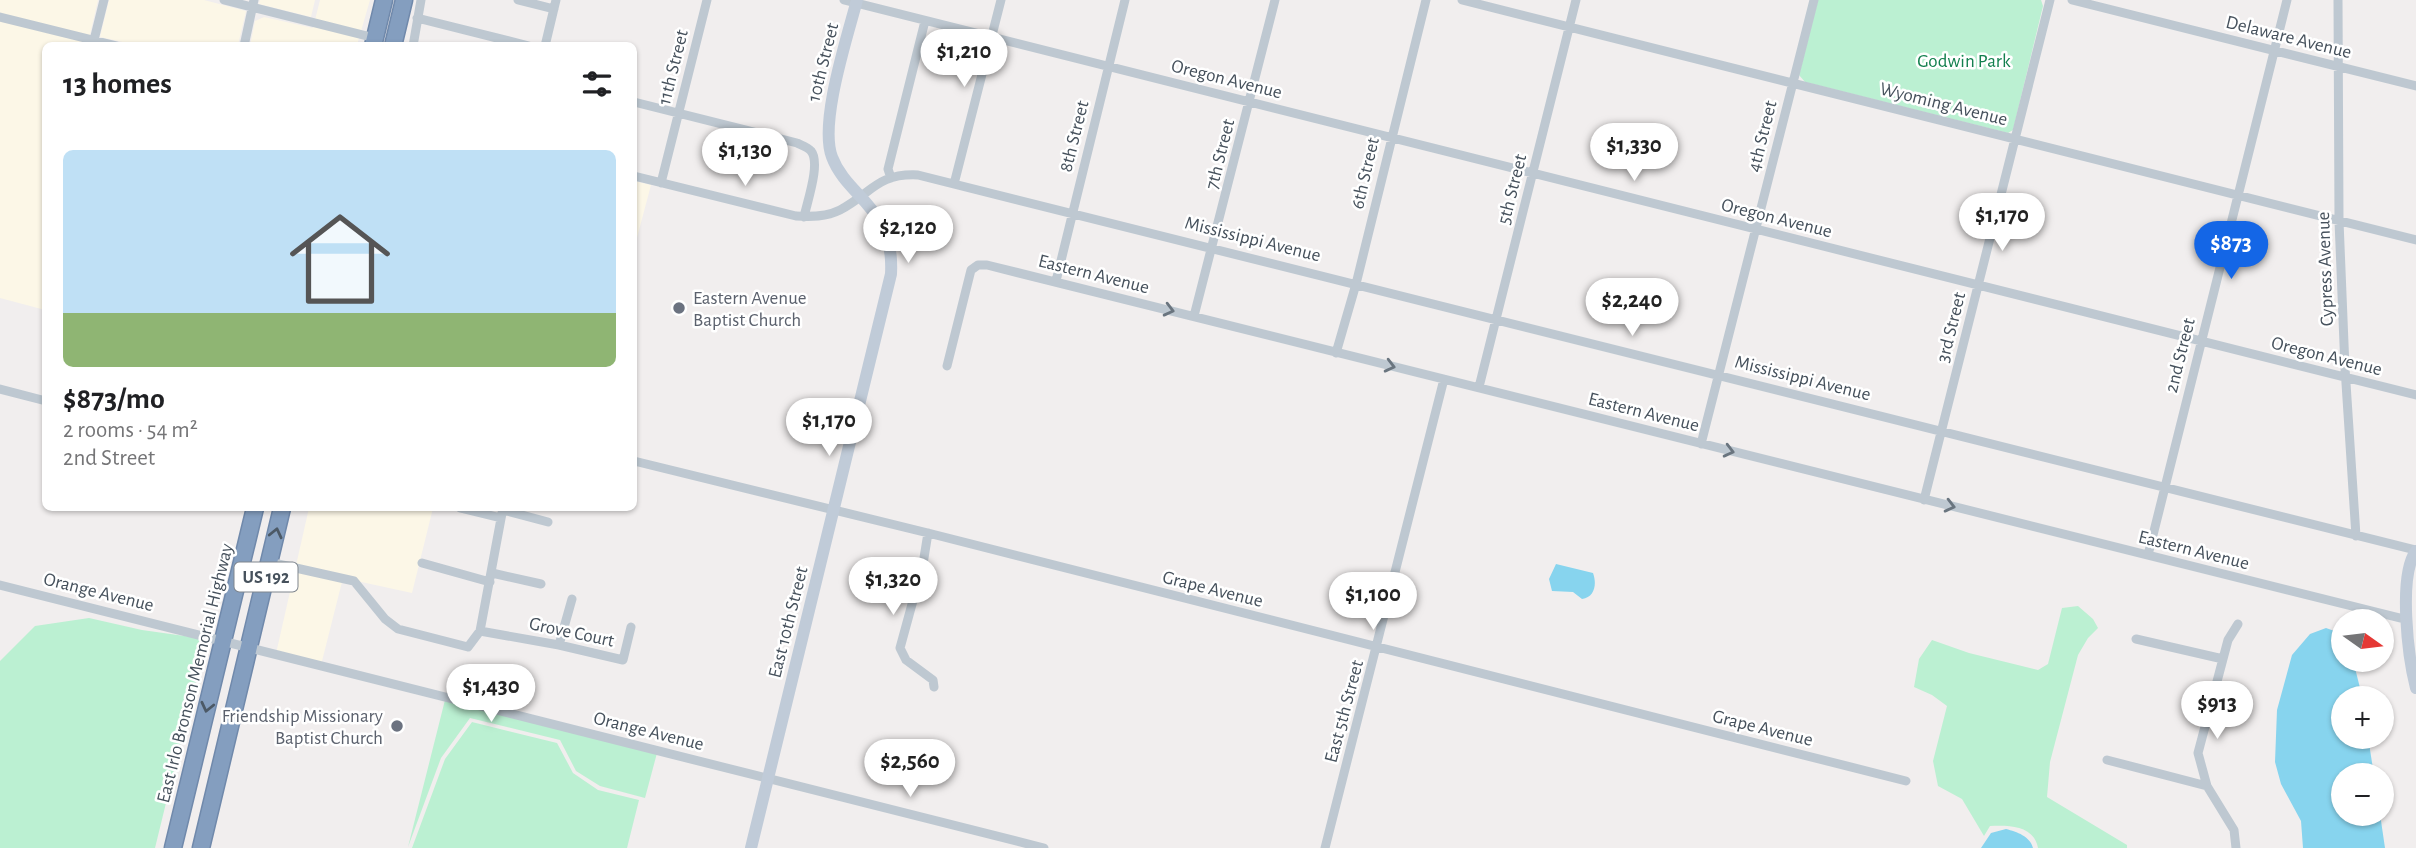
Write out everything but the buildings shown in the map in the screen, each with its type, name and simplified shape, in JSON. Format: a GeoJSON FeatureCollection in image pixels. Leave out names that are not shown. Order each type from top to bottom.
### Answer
{"type":"FeatureCollection","features":[{"type":"Feature","properties":{"kind":"highway"},"geometry":{"type":"LineString","coordinates":[[385,0],[389,19],[387,42]]}},
{"type":"Feature","properties":{"kind":"highway"},"geometry":{"type":"LineString","coordinates":[[388,42],[401,5]]}},
{"type":"Feature","properties":{"kind":"highway","name":"East Irlo Bronson Memorial Highway"},"geometry":{"type":"LineString","coordinates":[[173,848],[254,511]]}},
{"type":"Feature","properties":{"kind":"highway","name":"US 192"},"geometry":{"type":"LineString","coordinates":[[201,848],[281,511]]}},
{"type":"Feature","properties":{"kind":"street"},"geometry":{"type":"LineString","coordinates":[[94,40],[104,0]]}},
{"type":"Feature","properties":{"kind":"street"},"geometry":{"type":"LineString","coordinates":[[223,0],[253,4],[380,42]]}},
{"type":"Feature","properties":{"kind":"street"},"geometry":{"type":"LineString","coordinates":[[414,42],[421,0]]}},
{"type":"Feature","properties":{"kind":"street"},"geometry":{"type":"LineString","coordinates":[[518,0],[555,5],[546,42]]}},
{"type":"Feature","properties":{"kind":"street","name":"11th Street"},"geometry":{"type":"LineString","coordinates":[[661,183],[707,0]]}},
{"type":"Feature","properties":{"kind":"street"},"geometry":{"type":"LineString","coordinates":[[954,184],[1001,0]]}},
{"type":"Feature","properties":{"kind":"street","name":"8th Street"},"geometry":{"type":"LineString","coordinates":[[1056,281],[1125,0]]}},
{"type":"Feature","properties":{"kind":"street","name":"7th Street"},"geometry":{"type":"LineString","coordinates":[[1194,316],[1275,0]]}},
{"type":"Feature","properties":{"kind":"street","name":"6th Street"},"geometry":{"type":"LineString","coordinates":[[1336,353],[1356,284],[1426,0]]}},
{"type":"Feature","properties":{"kind":"street","name":"Wyoming Avenue"},"geometry":{"type":"LineString","coordinates":[[1462,0],[2416,240]]}},
{"type":"Feature","properties":{"kind":"street","name":"5th Street"},"geometry":{"type":"LineString","coordinates":[[1479,387],[1576,0]]}},
{"type":"Feature","properties":{"kind":"street","name":"4th Street"},"geometry":{"type":"LineString","coordinates":[[1701,444],[1814,0]]}},
{"type":"Feature","properties":{"kind":"street","name":"3rd Street"},"geometry":{"type":"LineString","coordinates":[[1924,500],[2050,0]]}},
{"type":"Feature","properties":{"kind":"street","name":"Delaware Avenue"},"geometry":{"type":"LineString","coordinates":[[2072,0],[2416,86]]}},
{"type":"Feature","properties":{"kind":"street","name":"2nd Street"},"geometry":{"type":"LineString","coordinates":[[2148,555],[2287,0]]}},
{"type":"Feature","properties":{"kind":"street","name":"Cypress Avenue"},"geometry":{"type":"LineString","coordinates":[[2338,0],[2340,221],[2356,536]]}},
{"type":"Feature","properties":{"kind":"street","name":"Oregon Avenue"},"geometry":{"type":"LineString","coordinates":[[852,1],[2416,395]]}},
{"type":"Feature","properties":{"kind":"street","name":"10th Street"},"geometry":{"type":"LineString","coordinates":[[852,1],[828,124],[832,156],[859,197],[880,221],[889,242]]}},
{"type":"Feature","properties":{"kind":"street"},"geometry":{"type":"LineString","coordinates":[[245,42],[253,4]]}},
{"type":"Feature","properties":{"kind":"street"},"geometry":{"type":"LineString","coordinates":[[0,17],[102,42]]}},
{"type":"Feature","properties":{"kind":"street"},"geometry":{"type":"LineString","coordinates":[[418,18],[512,42]]}},
{"type":"Feature","properties":{"kind":"street"},"geometry":{"type":"LineString","coordinates":[[891,178],[888,169],[925,20]]}},
{"type":"Feature","properties":{"kind":"street"},"geometry":{"type":"LineString","coordinates":[[637,103],[796,143],[810,150],[814,156],[815,170],[804,217]]}},
{"type":"Feature","properties":{"kind":"street","name":"Mississippi Avenue"},"geometry":{"type":"LineString","coordinates":[[859,197],[874,185],[891,178],[918,176],[954,184],[2415,550]]}},
{"type":"Feature","properties":{"kind":"street"},"geometry":{"type":"LineString","coordinates":[[637,177],[804,217],[838,211],[859,197]]}},
{"type":"Feature","properties":{"kind":"street","name":"East 10th Street"},"geometry":{"type":"LineString","coordinates":[[751,848],[889,289],[889,242]]}},
{"type":"Feature","properties":{"kind":"street","name":"Eastern Avenue"},"geometry":{"type":"LineString","coordinates":[[947,366],[971,270],[978,265],[987,265],[1924,500],[2400,618],[2406,617]]}},
{"type":"Feature","properties":{"kind":"street","name":"East 5th Street"},"geometry":{"type":"LineString","coordinates":[[1325,848],[1444,379]]}},
{"type":"Feature","properties":{"kind":"street"},"geometry":{"type":"LineString","coordinates":[[0,389],[42,400]]}},
{"type":"Feature","properties":{"kind":"street","name":"Grape Avenue"},"geometry":{"type":"LineString","coordinates":[[637,462],[834,509],[1906,781]]}},
{"type":"Feature","properties":{"kind":"street"},"geometry":{"type":"LineString","coordinates":[[269,562],[354,581],[385,619],[398,629],[468,647],[480,631],[502,512],[548,522]]}},
{"type":"Feature","properties":{"kind":"street"},"geometry":{"type":"LineString","coordinates":[[928,533],[923,564],[900,648],[906,660],[933,680],[934,687]]}},
{"type":"Feature","properties":{"kind":"street"},"geometry":{"type":"LineString","coordinates":[[2415,550],[2411,563],[2406,617],[2410,663],[2416,688]]}},
{"type":"Feature","properties":{"kind":"street"},"geometry":{"type":"LineString","coordinates":[[422,563],[541,584]]}},
{"type":"Feature","properties":{"kind":"street","name":"Orange Avenue"},"geometry":{"type":"LineString","coordinates":[[0,585],[1044,848]]}},
{"type":"Feature","properties":{"kind":"street"},"geometry":{"type":"LineString","coordinates":[[559,645],[572,599]]}},
{"type":"Feature","properties":{"kind":"street"},"geometry":{"type":"LineString","coordinates":[[2236,848],[2234,830],[2207,786],[2198,754],[2228,640],[2238,624]]}},
{"type":"Feature","properties":{"kind":"street","name":"Grove Court"},"geometry":{"type":"LineString","coordinates":[[480,631],[623,660],[631,626]]}},
{"type":"Feature","properties":{"kind":"street"},"geometry":{"type":"LineString","coordinates":[[2136,639],[2223,659]]}},
{"type":"Feature","properties":{"kind":"street"},"geometry":{"type":"LineString","coordinates":[[2107,760],[2207,786]]}},
{"type":"Feature","properties":{"kind":"shaded area"},"geometry":{"type":"Polygon","coordinates":[[[0,0],[98,0],[88,42],[42,42],[42,309],[0,298],[0,0]]]}},
{"type":"Feature","properties":{"kind":"shaded area"},"geometry":{"type":"Polygon","coordinates":[[[109,0],[204,0],[246,11],[239,42],[122,42],[100,37],[109,0]]]}},
{"type":"Feature","properties":{"kind":"shaded area"},"geometry":{"type":"Polygon","coordinates":[[[260,0],[315,0],[311,17],[259,4],[260,0]]]}},
{"type":"Feature","properties":{"kind":"shaded area"},"geometry":{"type":"Polygon","coordinates":[[[320,0],[370,0],[358,42],[251,42],[255,21],[264,17],[313,28],[320,0]]]}},
{"type":"Feature","properties":{"kind":"shaded area"},"geometry":{"type":"Polygon","coordinates":[[[637,182],[651,185],[637,238],[637,182]]]}},
{"type":"Feature","properties":{"kind":"shaded area"},"geometry":{"type":"Polygon","coordinates":[[[308,511],[432,511],[412,593],[343,578],[320,669],[275,658],[308,511]]]}},
{"type":"Feature","properties":{"kind":"green space","name":"Godwin Park"},"geometry":{"type":"Polygon","coordinates":[[[1818,0],[2041,0],[2043,6],[2013,130],[2008,133],[1805,82],[1799,75],[1818,0]]]}},
{"type":"Feature","properties":{"kind":"green space"},"geometry":{"type":"Polygon","coordinates":[[[2078,606],[2093,619],[2098,628],[2078,655],[2050,762],[2047,797],[2127,845],[2127,848],[2038,848],[2036,840],[2026,831],[2005,826],[1990,826],[1984,836],[1962,799],[1938,786],[1933,761],[1947,706],[1914,687],[1919,659],[1932,640],[1969,653],[2038,670],[2048,664],[2062,608],[2078,606]]]}},
{"type":"Feature","properties":{"kind":"green space"},"geometry":{"type":"Polygon","coordinates":[[[89,618],[142,630],[206,639],[155,848],[0,848],[0,661],[35,626],[89,618]]]}},
{"type":"Feature","properties":{"kind":"green space"},"geometry":{"type":"Polygon","coordinates":[[[445,700],[657,753],[645,798],[600,786],[576,771],[560,740],[470,718],[441,758],[408,847],[445,700]]]}},
{"type":"Feature","properties":{"kind":"green space"},"geometry":{"type":"Polygon","coordinates":[[[472,722],[557,743],[573,773],[598,790],[639,800],[627,848],[412,848],[445,759],[472,722]]]}},
{"type":"Feature","properties":{"kind":"water"},"geometry":{"type":"Polygon","coordinates":[[[1556,564],[1593,573],[1595,586],[1590,596],[1582,599],[1573,592],[1552,591],[1549,579],[1556,564]]]}},
{"type":"Feature","properties":{"kind":"water"},"geometry":{"type":"Polygon","coordinates":[[[2326,628],[2331,630],[2331,672],[2356,672],[2360,686],[2331,686],[2331,749],[2370,749],[2372,763],[2331,763],[2331,826],[2382,826],[2385,848],[2303,848],[2301,821],[2281,784],[2275,762],[2277,710],[2292,655],[2310,634],[2326,628]]]}},
{"type":"Feature","properties":{"kind":"water"},"geometry":{"type":"Polygon","coordinates":[[[2006,829],[2019,833],[2033,848],[1981,848],[1991,833],[2006,829]]]}},
{"type":"Feature","properties":{"kind":"place","name":"Eastern Avenue Baptist Church"},"geometry":{"type":"Point","coordinates":[679,308]}},
{"type":"Feature","properties":{"kind":"place","name":"Friendship Missionary Baptist Church"},"geometry":{"type":"Point","coordinates":[397,726]}}]}
